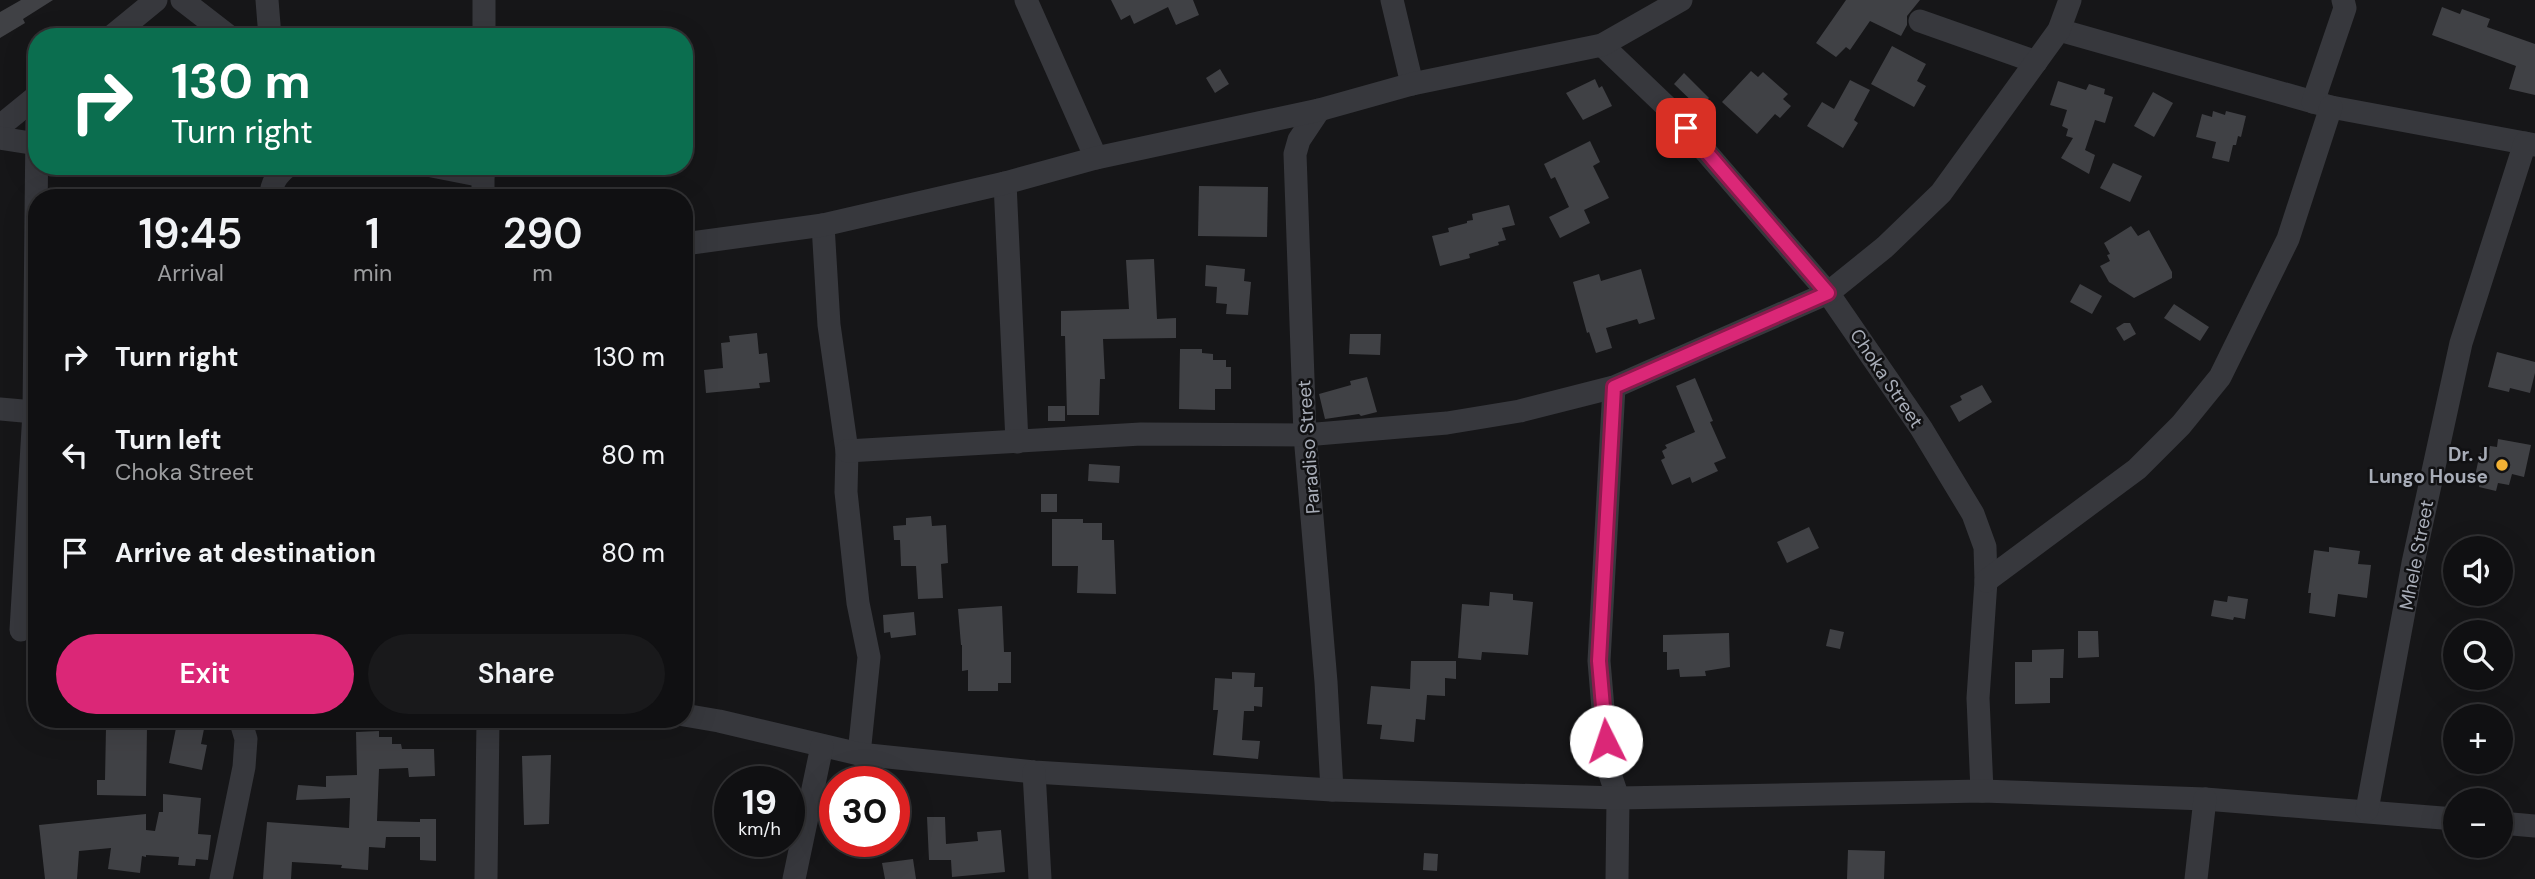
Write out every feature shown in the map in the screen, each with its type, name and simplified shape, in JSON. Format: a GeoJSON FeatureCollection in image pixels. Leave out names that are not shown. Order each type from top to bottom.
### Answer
{"type":"FeatureCollection","features":[{"type":"Feature","properties":{"kind":"street"},"geometry":{"type":"LineString","coordinates":[[122,28],[156,0]]}},
{"type":"Feature","properties":{"kind":"street"},"geometry":{"type":"LineString","coordinates":[[182,0],[218,28]]}},
{"type":"Feature","properties":{"kind":"street"},"geometry":{"type":"LineString","coordinates":[[267,0],[269,28]]}},
{"type":"Feature","properties":{"kind":"street"},"geometry":{"type":"LineString","coordinates":[[484,0],[484,28]]}},
{"type":"Feature","properties":{"kind":"street"},"geometry":{"type":"LineString","coordinates":[[1026,0],[1096,158]]}},
{"type":"Feature","properties":{"kind":"street"},"geometry":{"type":"LineString","coordinates":[[1392,0],[1412,84]]}},
{"type":"Feature","properties":{"kind":"street"},"geometry":{"type":"LineString","coordinates":[[693,243],[822,225],[1005,183],[1096,158],[1319,110],[1412,84],[1602,45],[1681,0]]}},
{"type":"Feature","properties":{"kind":"street"},"geometry":{"type":"LineString","coordinates":[[847,451],[1141,435],[1305,435],[1447,423],[1520,411],[1614,387],[1828,293],[1885,247],[1941,193],[2059,30],[2070,0]]}},
{"type":"Feature","properties":{"kind":"street"},"geometry":{"type":"LineString","coordinates":[[1986,581],[2137,469],[2181,425],[2220,377],[2288,239],[2345,8],[2343,0]]}},
{"type":"Feature","properties":{"kind":"street"},"geometry":{"type":"LineString","coordinates":[[1920,21],[2036,62]]}},
{"type":"Feature","properties":{"kind":"street"},"geometry":{"type":"LineString","coordinates":[[2059,30],[2322,104],[2530,144]]}},
{"type":"Feature","properties":{"kind":"street","name":"Choka Street"},"geometry":{"type":"LineString","coordinates":[[1602,45],[1668,108],[1828,293],[1921,429],[1973,514],[1985,547],[1986,581],[1978,698],[1982,791]]}},
{"type":"Feature","properties":{"kind":"street"},"geometry":{"type":"LineString","coordinates":[[0,126],[28,103]]}},
{"type":"Feature","properties":{"kind":"street","name":"Paradiso Street"},"geometry":{"type":"LineString","coordinates":[[1319,110],[1299,140],[1295,154],[1305,435],[1326,682],[1332,790]]}},
{"type":"Feature","properties":{"kind":"street"},"geometry":{"type":"LineString","coordinates":[[1261,123],[1289,145],[1295,154]]}},
{"type":"Feature","properties":{"kind":"street"},"geometry":{"type":"LineString","coordinates":[[0,138],[28,137]]}},
{"type":"Feature","properties":{"kind":"street","name":"Mhele Street"},"geometry":{"type":"LineString","coordinates":[[2367,810],[2413,563],[2461,343],[2530,144]]}},
{"type":"Feature","properties":{"kind":"street"},"geometry":{"type":"LineString","coordinates":[[465,175],[483,180]]}},
{"type":"Feature","properties":{"kind":"street"},"geometry":{"type":"LineString","coordinates":[[1005,183],[1017,442]]}},
{"type":"Feature","properties":{"kind":"street"},"geometry":{"type":"LineString","coordinates":[[822,225],[829,325],[847,451],[846,492],[858,603],[869,657],[859,754]]}},
{"type":"Feature","properties":{"kind":"street"},"geometry":{"type":"LineString","coordinates":[[1614,387],[1599,661],[1608,768],[1618,799],[1617,879]]}},
{"type":"Feature","properties":{"kind":"street"},"geometry":{"type":"LineString","coordinates":[[0,409],[28,411]]}},
{"type":"Feature","properties":{"kind":"street"},"geometry":{"type":"LineString","coordinates":[[19,630],[28,499]]}},
{"type":"Feature","properties":{"kind":"street"},"geometry":{"type":"LineString","coordinates":[[693,717],[859,754],[1034,772],[1332,790],[1618,799],[1982,791],[2205,799],[2443,817]]}},
{"type":"Feature","properties":{"kind":"street"},"geometry":{"type":"LineString","coordinates":[[221,879],[244,767],[246,738],[243,728]]}},
{"type":"Feature","properties":{"kind":"street"},"geometry":{"type":"LineString","coordinates":[[486,879],[488,728]]}},
{"type":"Feature","properties":{"kind":"street"},"geometry":{"type":"LineString","coordinates":[[794,879],[822,746]]}},
{"type":"Feature","properties":{"kind":"street"},"geometry":{"type":"LineString","coordinates":[[1034,772],[1040,879]]}},
{"type":"Feature","properties":{"kind":"street"},"geometry":{"type":"LineString","coordinates":[[2196,879],[2205,799]]}},
{"type":"Feature","properties":{"kind":"street"},"geometry":{"type":"LineString","coordinates":[[2513,824],[2535,826]]}},
{"type":"Feature","properties":{"kind":"building"},"geometry":{"type":"Polygon","coordinates":[[[21,0],[53,0],[23,19],[25,23],[0,38],[0,12],[21,0]]]}},
{"type":"Feature","properties":{"kind":"building"},"geometry":{"type":"Polygon","coordinates":[[[1111,0],[1193,0],[1199,15],[1176,25],[1168,7],[1134,24],[1130,15],[1121,20],[1111,0]]]}},
{"type":"Feature","properties":{"kind":"building"},"geometry":{"type":"Polygon","coordinates":[[[1846,0],[1920,0],[1907,16],[1907,25],[1901,36],[1870,21],[1850,50],[1846,47],[1836,57],[1816,43],[1846,0]]]}},
{"type":"Feature","properties":{"kind":"building"},"geometry":{"type":"Polygon","coordinates":[[[2442,7],[2460,14],[2462,9],[2490,19],[2487,27],[2535,44],[2535,95],[2509,89],[2516,66],[2432,35],[2442,7]]]}},
{"type":"Feature","properties":{"kind":"building"},"geometry":{"type":"Polygon","coordinates":[[[1892,46],[1926,64],[1917,81],[1926,86],[1914,107],[1871,84],[1892,46]]]}},
{"type":"Feature","properties":{"kind":"building"},"geometry":{"type":"Polygon","coordinates":[[[1220,69],[1229,84],[1215,93],[1206,78],[1220,69]]]}},
{"type":"Feature","properties":{"kind":"building"},"geometry":{"type":"Polygon","coordinates":[[[1751,71],[1758,77],[1763,72],[1788,94],[1783,99],[1791,106],[1780,118],[1775,114],[1757,134],[1722,102],[1751,71]]]}},
{"type":"Feature","properties":{"kind":"building"},"geometry":{"type":"Polygon","coordinates":[[[1684,73],[1709,98],[1699,108],[1674,84],[1684,73]]]}},
{"type":"Feature","properties":{"kind":"building"},"geometry":{"type":"Polygon","coordinates":[[[1595,79],[1599,88],[1602,86],[1612,106],[1583,120],[1566,93],[1595,79]]]}},
{"type":"Feature","properties":{"kind":"building"},"geometry":{"type":"Polygon","coordinates":[[[1850,80],[1870,90],[1854,120],[1858,123],[1843,148],[1807,126],[1822,102],[1834,109],[1850,80]]]}},
{"type":"Feature","properties":{"kind":"building"},"geometry":{"type":"Polygon","coordinates":[[[2058,81],[2086,90],[2089,84],[2105,89],[2104,94],[2113,97],[2105,123],[2095,120],[2085,150],[2095,155],[2089,174],[2061,158],[2073,138],[2066,136],[2068,129],[2062,126],[2067,110],[2050,105],[2058,81]]]}},
{"type":"Feature","properties":{"kind":"building"},"geometry":{"type":"Polygon","coordinates":[[[2153,92],[2173,103],[2154,137],[2134,126],[2153,92]]]}},
{"type":"Feature","properties":{"kind":"building"},"geometry":{"type":"Polygon","coordinates":[[[2213,111],[2225,115],[2226,111],[2246,116],[2241,137],[2238,136],[2236,145],[2233,145],[2229,162],[2212,158],[2216,142],[2196,137],[2202,114],[2212,117],[2213,111]]]}},
{"type":"Feature","properties":{"kind":"building"},"geometry":{"type":"Polygon","coordinates":[[[1590,141],[1600,162],[1593,166],[1609,198],[1584,210],[1590,223],[1560,238],[1549,217],[1569,207],[1555,177],[1551,179],[1544,164],[1590,141]]]}},
{"type":"Feature","properties":{"kind":"building"},"geometry":{"type":"Polygon","coordinates":[[[2113,163],[2142,176],[2130,202],[2100,188],[2113,163]]]}},
{"type":"Feature","properties":{"kind":"building"},"geometry":{"type":"Polygon","coordinates":[[[1199,186],[1268,187],[1267,237],[1198,236],[1199,186]]]}},
{"type":"Feature","properties":{"kind":"building"},"geometry":{"type":"Polygon","coordinates":[[[1509,205],[1515,225],[1502,228],[1506,240],[1498,242],[1499,245],[1469,254],[1470,258],[1440,266],[1432,236],[1449,232],[1448,228],[1473,220],[1472,214],[1509,205]]]}},
{"type":"Feature","properties":{"kind":"building"},"geometry":{"type":"Polygon","coordinates":[[[2131,226],[2138,236],[2149,230],[2172,272],[2172,278],[2134,298],[2109,282],[2100,266],[2110,261],[2107,255],[2110,254],[2104,243],[2131,226]]]}},
{"type":"Feature","properties":{"kind":"building"},"geometry":{"type":"Polygon","coordinates":[[[1154,259],[1157,319],[1176,318],[1176,338],[1103,339],[1105,379],[1100,379],[1099,415],[1067,415],[1065,336],[1061,336],[1061,311],[1129,309],[1126,260],[1154,259]]]}},
{"type":"Feature","properties":{"kind":"building"},"geometry":{"type":"Polygon","coordinates":[[[1206,265],[1245,269],[1244,281],[1251,282],[1248,315],[1226,314],[1227,304],[1216,303],[1217,287],[1205,286],[1206,265]]]}},
{"type":"Feature","properties":{"kind":"building"},"geometry":{"type":"Polygon","coordinates":[[[1641,269],[1655,319],[1639,324],[1637,319],[1606,328],[1612,348],[1596,353],[1589,332],[1587,333],[1573,282],[1599,274],[1601,281],[1641,269]]]}},
{"type":"Feature","properties":{"kind":"building"},"geometry":{"type":"Polygon","coordinates":[[[2080,284],[2102,296],[2092,314],[2070,302],[2080,284]]]}},
{"type":"Feature","properties":{"kind":"building"},"geometry":{"type":"Polygon","coordinates":[[[2174,304],[2209,327],[2200,341],[2164,318],[2174,304]]]}},
{"type":"Feature","properties":{"kind":"building"},"geometry":{"type":"Polygon","coordinates":[[[2130,323],[2136,334],[2124,341],[2116,328],[2130,323]]]}},
{"type":"Feature","properties":{"kind":"building"},"geometry":{"type":"Polygon","coordinates":[[[757,333],[759,354],[767,353],[770,382],[759,383],[760,388],[706,393],[704,370],[723,368],[721,343],[730,342],[729,336],[757,333]]]}},
{"type":"Feature","properties":{"kind":"building"},"geometry":{"type":"Polygon","coordinates":[[[1350,334],[1381,334],[1380,355],[1349,354],[1350,334]]]}},
{"type":"Feature","properties":{"kind":"building"},"geometry":{"type":"Polygon","coordinates":[[[1180,349],[1202,349],[1202,353],[1213,354],[1213,360],[1226,360],[1226,367],[1231,367],[1231,389],[1215,389],[1215,410],[1179,409],[1180,349]]]}},
{"type":"Feature","properties":{"kind":"building","name":"Dr. J Lungo House"},"geometry":{"type":"Polygon","coordinates":[[[2497,352],[2535,362],[2530,393],[2510,388],[2509,392],[2488,387],[2497,352]]]}},
{"type":"Feature","properties":{"kind":"building"},"geometry":{"type":"Polygon","coordinates":[[[1367,377],[1377,412],[1325,419],[1319,394],[1351,385],[1350,381],[1367,377]]]}},
{"type":"Feature","properties":{"kind":"building"},"geometry":{"type":"Polygon","coordinates":[[[1695,378],[1726,458],[1714,463],[1718,471],[1692,483],[1690,477],[1672,485],[1661,460],[1665,458],[1662,451],[1667,448],[1665,445],[1695,432],[1676,386],[1695,378]]]}},
{"type":"Feature","properties":{"kind":"building"},"geometry":{"type":"Polygon","coordinates":[[[1982,385],[1992,402],[1959,422],[1950,406],[1962,400],[1960,396],[1982,385]]]}},
{"type":"Feature","properties":{"kind":"building"},"geometry":{"type":"Polygon","coordinates":[[[1048,406],[1065,406],[1065,421],[1048,421],[1048,406]]]}},
{"type":"Feature","properties":{"kind":"building","name":"Dr. J Lungo House"},"geometry":{"type":"Polygon","coordinates":[[[2498,439],[2531,445],[2524,477],[2512,474],[2509,485],[2498,483],[2496,491],[2479,487],[2481,477],[2475,476],[2480,453],[2488,455],[2490,446],[2497,447],[2498,439]]]}},
{"type":"Feature","properties":{"kind":"building"},"geometry":{"type":"Polygon","coordinates":[[[1089,464],[1120,466],[1119,483],[1088,481],[1089,464]]]}},
{"type":"Feature","properties":{"kind":"building"},"geometry":{"type":"Polygon","coordinates":[[[1041,494],[1057,494],[1057,512],[1041,512],[1041,494]]]}},
{"type":"Feature","properties":{"kind":"building"},"geometry":{"type":"Polygon","coordinates":[[[931,516],[932,526],[946,525],[948,563],[941,564],[943,598],[918,599],[916,566],[901,566],[900,540],[894,540],[893,526],[906,525],[906,518],[931,516]]]}},
{"type":"Feature","properties":{"kind":"building"},"geometry":{"type":"Polygon","coordinates":[[[1052,519],[1083,519],[1083,523],[1102,523],[1102,540],[1114,540],[1116,594],[1077,593],[1078,566],[1052,566],[1052,519]]]}},
{"type":"Feature","properties":{"kind":"building"},"geometry":{"type":"Polygon","coordinates":[[[1809,527],[1819,548],[1787,563],[1777,542],[1809,527]]]}},
{"type":"Feature","properties":{"kind":"building"},"geometry":{"type":"Polygon","coordinates":[[[2329,547],[2360,551],[2358,564],[2371,565],[2367,598],[2338,594],[2335,617],[2309,613],[2311,593],[2308,593],[2314,550],[2329,552],[2329,547]]]}},
{"type":"Feature","properties":{"kind":"building"},"geometry":{"type":"Polygon","coordinates":[[[1490,592],[1513,594],[1513,600],[1533,602],[1528,655],[1482,652],[1481,660],[1458,658],[1462,604],[1489,606],[1490,592]]]}},
{"type":"Feature","properties":{"kind":"building"},"geometry":{"type":"Polygon","coordinates":[[[2228,596],[2248,599],[2245,619],[2211,616],[2214,600],[2227,602],[2228,596]]]}},
{"type":"Feature","properties":{"kind":"building"},"geometry":{"type":"Polygon","coordinates":[[[1002,606],[1004,652],[1011,652],[1011,683],[998,683],[998,691],[968,691],[968,670],[962,671],[958,609],[1002,606]]]}},
{"type":"Feature","properties":{"kind":"building"},"geometry":{"type":"Polygon","coordinates":[[[914,612],[916,635],[891,638],[890,632],[884,633],[883,615],[914,612]]]}},
{"type":"Feature","properties":{"kind":"building"},"geometry":{"type":"Polygon","coordinates":[[[1830,629],[1844,632],[1840,649],[1826,646],[1830,629]]]}},
{"type":"Feature","properties":{"kind":"building"},"geometry":{"type":"Polygon","coordinates":[[[2078,631],[2098,631],[2099,657],[2078,658],[2078,631]]]}},
{"type":"Feature","properties":{"kind":"building"},"geometry":{"type":"Polygon","coordinates":[[[1729,633],[1730,667],[1705,671],[1706,676],[1680,677],[1679,669],[1667,670],[1663,635],[1729,633]]]}},
{"type":"Feature","properties":{"kind":"building"},"geometry":{"type":"Polygon","coordinates":[[[2064,649],[2063,678],[2050,678],[2050,703],[2015,704],[2015,662],[2032,662],[2032,650],[2064,649]]]}},
{"type":"Feature","properties":{"kind":"building"},"geometry":{"type":"Polygon","coordinates":[[[1411,661],[1456,661],[1456,679],[1445,678],[1445,696],[1427,695],[1425,720],[1416,719],[1414,742],[1380,739],[1382,725],[1367,724],[1371,686],[1410,689],[1411,661]]]}},
{"type":"Feature","properties":{"kind":"building"},"geometry":{"type":"Polygon","coordinates":[[[1232,672],[1255,673],[1254,687],[1263,687],[1262,707],[1254,706],[1254,711],[1244,711],[1242,740],[1260,741],[1258,759],[1213,755],[1218,710],[1213,710],[1215,678],[1232,679],[1232,672]]]}},
{"type":"Feature","properties":{"kind":"building"},"geometry":{"type":"Polygon","coordinates":[[[106,728],[147,728],[146,796],[97,795],[97,780],[105,780],[106,728]]]}},
{"type":"Feature","properties":{"kind":"building"},"geometry":{"type":"Polygon","coordinates":[[[176,728],[204,729],[201,744],[207,745],[202,770],[169,763],[176,728]]]}},
{"type":"Feature","properties":{"kind":"building"},"geometry":{"type":"Polygon","coordinates":[[[379,731],[379,737],[392,737],[392,744],[401,744],[402,749],[434,749],[435,776],[409,777],[408,768],[379,769],[377,821],[420,822],[420,819],[436,819],[436,861],[420,860],[420,837],[386,837],[385,848],[369,847],[368,870],[341,868],[342,865],[292,862],[291,879],[263,879],[267,822],[349,828],[350,798],[296,800],[298,785],[326,787],[326,776],[357,775],[356,732],[379,731]]]}},
{"type":"Feature","properties":{"kind":"building"},"geometry":{"type":"Polygon","coordinates":[[[551,755],[549,824],[524,825],[522,756],[551,755]]]}},
{"type":"Feature","properties":{"kind":"building"},"geometry":{"type":"Polygon","coordinates":[[[163,794],[201,798],[198,834],[211,835],[208,860],[196,859],[195,866],[178,865],[179,857],[146,855],[142,856],[140,873],[108,869],[111,848],[79,851],[77,879],[45,879],[39,825],[146,814],[146,830],[155,831],[159,812],[163,812],[163,794]]]}},
{"type":"Feature","properties":{"kind":"building"},"geometry":{"type":"Polygon","coordinates":[[[927,817],[945,817],[946,844],[978,841],[977,832],[1001,830],[1005,872],[952,877],[951,860],[929,860],[927,817]]]}},
{"type":"Feature","properties":{"kind":"building"},"geometry":{"type":"Polygon","coordinates":[[[1848,850],[1885,851],[1884,879],[1847,879],[1848,850]]]}},
{"type":"Feature","properties":{"kind":"building"},"geometry":{"type":"Polygon","coordinates":[[[1424,853],[1438,854],[1437,871],[1423,870],[1424,853]]]}},
{"type":"Feature","properties":{"kind":"building"},"geometry":{"type":"Polygon","coordinates":[[[913,859],[916,879],[885,879],[882,863],[913,859]]]}},
{"type":"Feature","properties":{"kind":"place","name":"Dr. J Lungo House"},"geometry":{"type":"Point","coordinates":[2502,465]}},
{"type":"Feature","properties":{"kind":"route"},"geometry":{"type":"LineString","coordinates":[[1606,741],[1599,661],[1614,387],[1828,293],[1686,128]]}}]}
